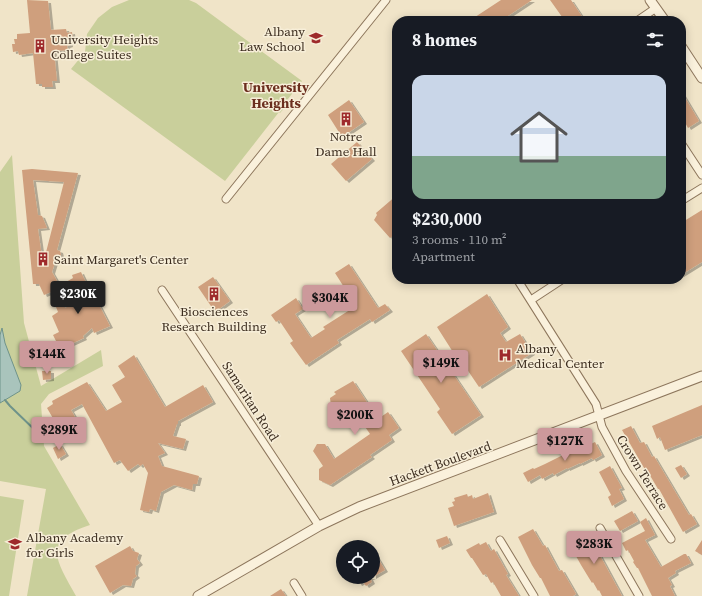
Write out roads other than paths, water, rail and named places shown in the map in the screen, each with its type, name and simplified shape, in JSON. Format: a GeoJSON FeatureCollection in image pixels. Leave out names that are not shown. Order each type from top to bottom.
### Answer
{"type":"FeatureCollection","features":[{"type":"Feature","properties":{"kind":"street"},"geometry":{"type":"LineString","coordinates":[[226,199],[386,0]]}},
{"type":"Feature","properties":{"kind":"street"},"geometry":{"type":"LineString","coordinates":[[642,16],[653,4],[661,16]]}},
{"type":"Feature","properties":{"kind":"street"},"geometry":{"type":"LineString","coordinates":[[686,54],[702,78]]}},
{"type":"Feature","properties":{"kind":"street"},"geometry":{"type":"LineString","coordinates":[[686,151],[702,175]]}},
{"type":"Feature","properties":{"kind":"street"},"geometry":{"type":"LineString","coordinates":[[686,198],[702,188]]}},
{"type":"Feature","properties":{"kind":"street","name":"Crown Terrace"},"geometry":{"type":"LineString","coordinates":[[520,284],[596,404],[602,427],[626,471],[671,539]]}},
{"type":"Feature","properties":{"kind":"street"},"geometry":{"type":"LineString","coordinates":[[531,300],[555,284]]}},
{"type":"Feature","properties":{"kind":"street","name":"Samaritan Road"},"geometry":{"type":"LineString","coordinates":[[162,290],[319,526]]}},
{"type":"Feature","properties":{"kind":"street","name":"Hackett Boulevard"},"geometry":{"type":"LineString","coordinates":[[198,596],[319,526],[371,502],[702,376]]}},
{"type":"Feature","properties":{"kind":"street"},"geometry":{"type":"LineString","coordinates":[[600,528],[639,596]]}},
{"type":"Feature","properties":{"kind":"street"},"geometry":{"type":"LineString","coordinates":[[500,540],[534,596]]}},
{"type":"Feature","properties":{"kind":"street"},"geometry":{"type":"LineString","coordinates":[[294,583],[302,596]]}},
{"type":"Feature","properties":{"kind":"water"},"geometry":{"type":"Polygon","coordinates":[[[2,328],[5,343],[21,385],[20,391],[0,403],[0,335],[2,328]]]}},
{"type":"Feature","properties":{"kind":"waterway"},"geometry":{"type":"LineString","coordinates":[[5,400],[40,435]]}},
{"type":"Feature","properties":{"kind":"place","name":"Albany Law School"},"geometry":{"type":"Point","coordinates":[316,38]}},
{"type":"Feature","properties":{"kind":"place","name":"University Heights College Suites"},"geometry":{"type":"Point","coordinates":[40,46]}},
{"type":"Feature","properties":{"kind":"place","name":"Notre Dame Hall"},"geometry":{"type":"Point","coordinates":[346,119]}},
{"type":"Feature","properties":{"kind":"place","name":"Saint Margaret's Center"},"geometry":{"type":"Point","coordinates":[43,259]}},
{"type":"Feature","properties":{"kind":"place","name":"Biosciences Research Building"},"geometry":{"type":"Point","coordinates":[214,294]}},
{"type":"Feature","properties":{"kind":"place","name":"Albany Medical Center"},"geometry":{"type":"Point","coordinates":[505,355]}},
{"type":"Feature","properties":{"kind":"place","name":"Albany Academy for Girls"},"geometry":{"type":"Point","coordinates":[15,544]}},
{"type":"Feature","properties":{"kind":"district","name":"University Heights"},"geometry":{"type":"Point","coordinates":[276,96]}}]}
